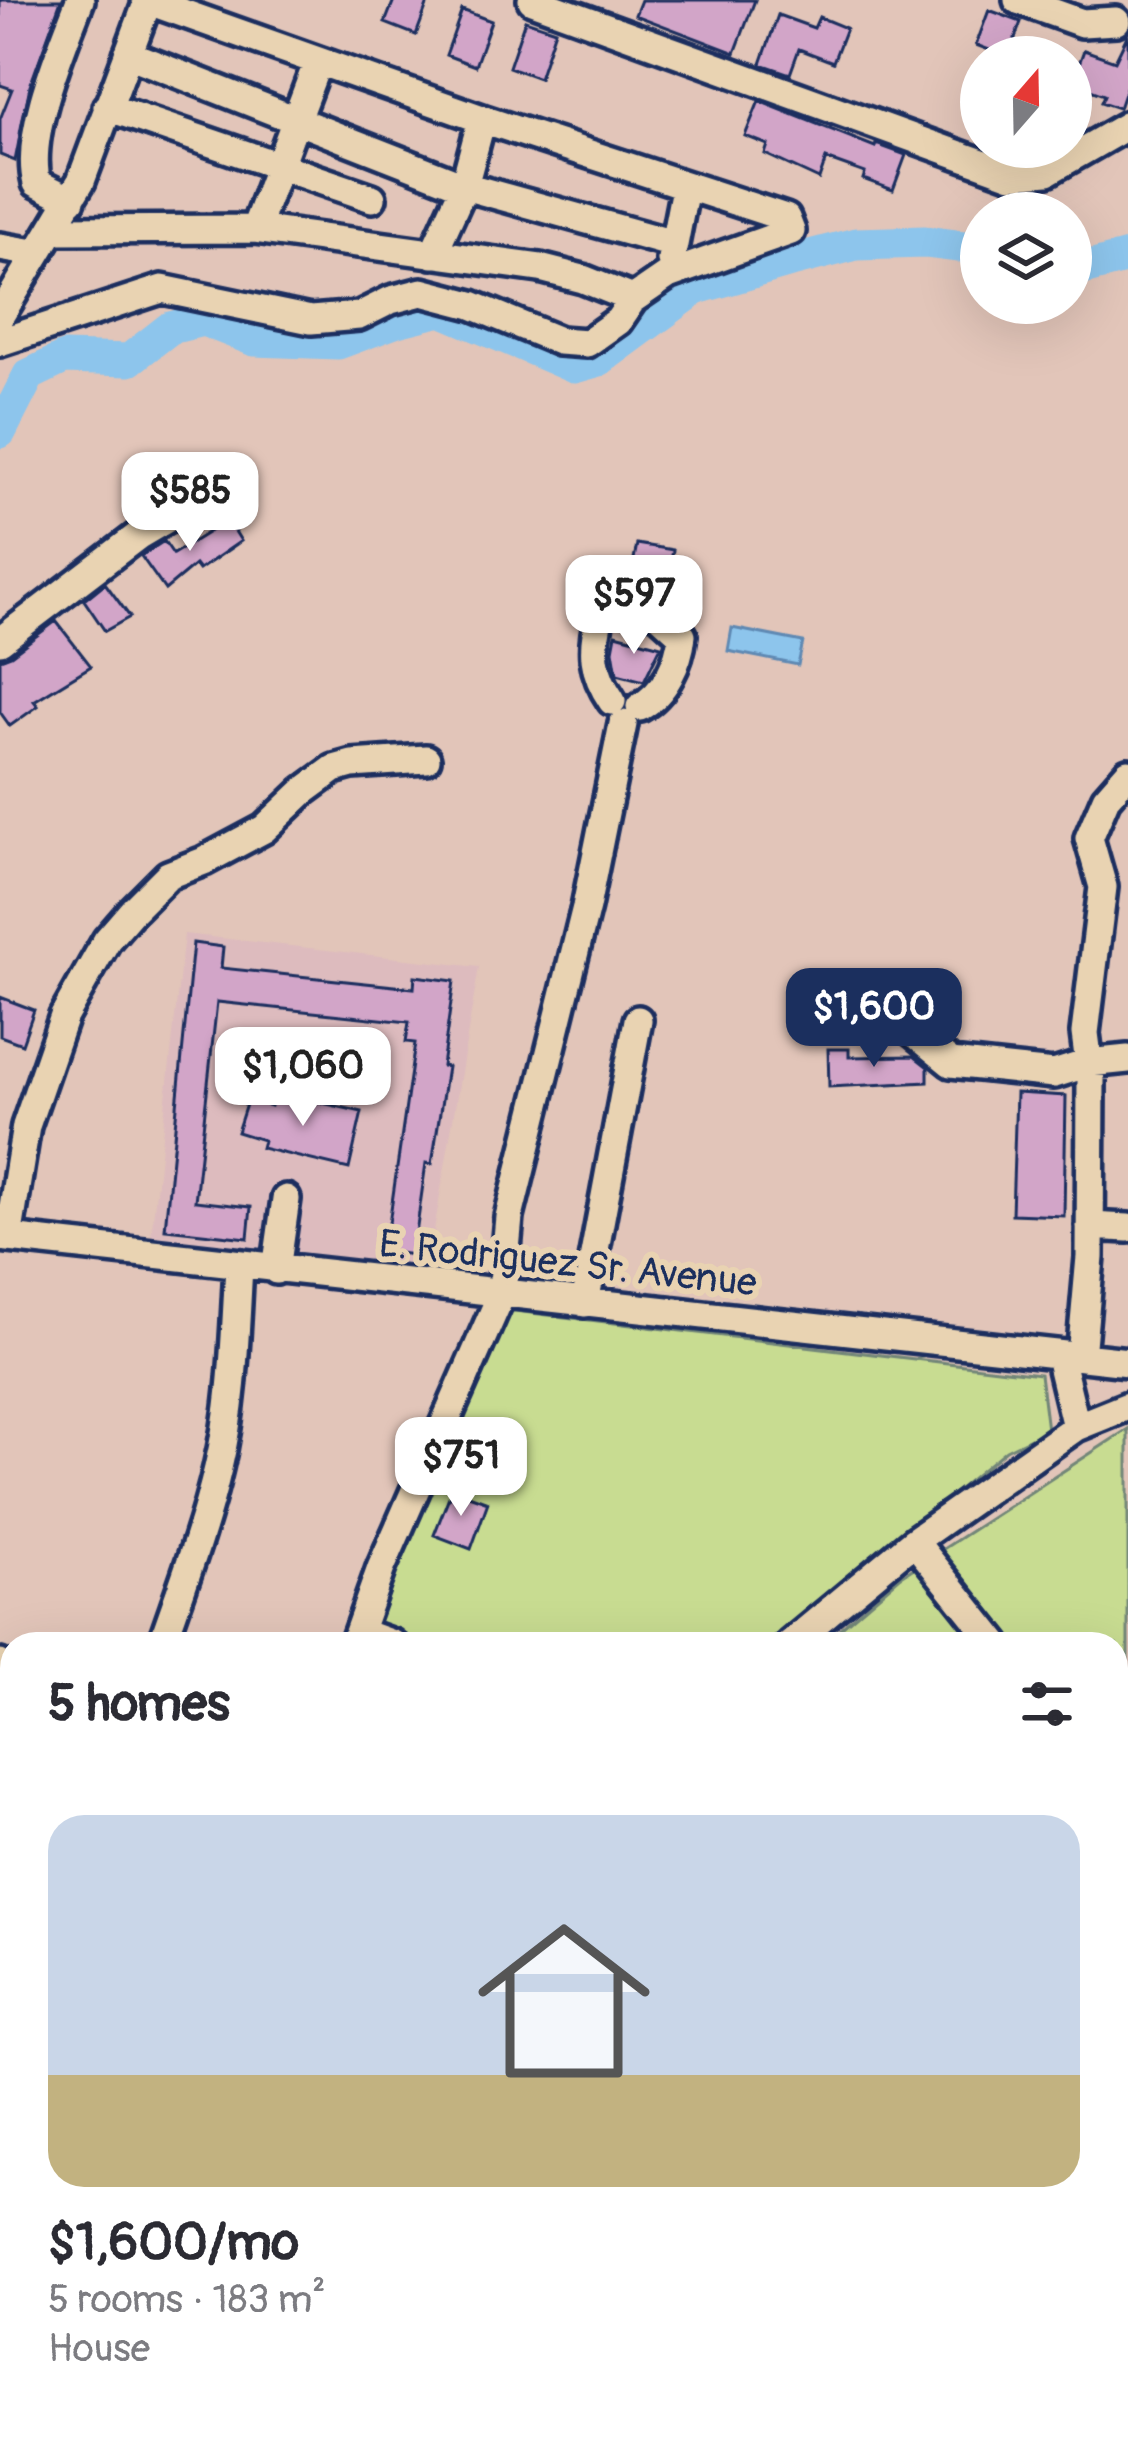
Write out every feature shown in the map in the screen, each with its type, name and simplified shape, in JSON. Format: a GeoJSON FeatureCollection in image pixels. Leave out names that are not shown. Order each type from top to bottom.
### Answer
{"type":"FeatureCollection","features":[{"type":"Feature","properties":{"kind":"street"},"geometry":{"type":"LineString","coordinates":[[71,200],[37,183],[35,149],[80,0]]}},
{"type":"Feature","properties":{"kind":"street"},"geometry":{"type":"LineString","coordinates":[[0,316],[34,253],[71,200],[147,0],[482,119],[786,218],[793,226],[788,234],[668,275],[633,298],[618,321],[587,343],[573,344],[472,304],[422,292],[358,316],[311,320],[162,289],[0,342]]}},
{"type":"Feature","properties":{"kind":"street"},"geometry":{"type":"LineString","coordinates":[[532,0],[992,170],[1048,171],[1128,125]]}},
{"type":"Feature","properties":{"kind":"street"},"geometry":{"type":"LineString","coordinates":[[1018,0],[1087,8],[1122,24]]}},
{"type":"Feature","properties":{"kind":"street"},"geometry":{"type":"LineString","coordinates":[[128,54],[464,186],[674,244]]}},
{"type":"Feature","properties":{"kind":"street"},"geometry":{"type":"LineString","coordinates":[[255,229],[317,61]]}},
{"type":"Feature","properties":{"kind":"street"},"geometry":{"type":"LineString","coordinates":[[107,107],[372,198]]}},
{"type":"Feature","properties":{"kind":"street"},"geometry":{"type":"LineString","coordinates":[[433,254],[464,186],[482,119]]}},
{"type":"Feature","properties":{"kind":"street"},"geometry":{"type":"LineString","coordinates":[[668,275],[685,188]]}},
{"type":"Feature","properties":{"kind":"street"},"geometry":{"type":"LineString","coordinates":[[52,230],[255,229],[540,268],[633,298]]}},
{"type":"Feature","properties":{"kind":"street"},"geometry":{"type":"LineString","coordinates":[[0,247],[34,253]]}},
{"type":"Feature","properties":{"kind":"street"},"geometry":{"type":"LineString","coordinates":[[0,641],[139,535],[222,486]]}},
{"type":"Feature","properties":{"kind":"street"},"geometry":{"type":"LineString","coordinates":[[359,1632],[382,1568],[502,1293],[509,1217],[586,907],[625,711]]}},
{"type":"Feature","properties":{"kind":"street"},"geometry":{"type":"LineString","coordinates":[[4,1238],[26,1126],[64,1016],[107,940],[133,910],[168,875],[264,829],[334,769],[426,760]]}},
{"type":"Feature","properties":{"kind":"street"},"geometry":{"type":"LineString","coordinates":[[1076,1427],[1070,1356],[1090,1226],[1085,1033],[1103,887],[1089,838],[1106,798],[1128,772]]}},
{"type":"Feature","properties":{"kind":"street"},"geometry":{"type":"LineString","coordinates":[[1098,868],[1128,880]]}},
{"type":"Feature","properties":{"kind":"street"},"geometry":{"type":"LineString","coordinates":[[868,995],[951,1063],[1054,1074],[1089,1063],[1128,1059]]}},
{"type":"Feature","properties":{"kind":"street"},"geometry":{"type":"LineString","coordinates":[[585,1303],[638,1020]]}},
{"type":"Feature","properties":{"kind":"street"},"geometry":{"type":"LineString","coordinates":[[276,1270],[286,1199]]}},
{"type":"Feature","properties":{"kind":"street"},"geometry":{"type":"LineString","coordinates":[[1090,1226],[1128,1228]]}},
{"type":"Feature","properties":{"kind":"street","name":"E. Rodriguez Sr. Avenue"},"geometry":{"type":"LineString","coordinates":[[4,1238],[1128,1362]]}},
{"type":"Feature","properties":{"kind":"street"},"geometry":{"type":"LineString","coordinates":[[166,1632],[219,1465],[231,1394],[239,1266]]}},
{"type":"Feature","properties":{"kind":"street"},"geometry":{"type":"LineString","coordinates":[[804,1632],[914,1541],[1076,1427],[1128,1406]]}},
{"type":"Feature","properties":{"kind":"street"},"geometry":{"type":"LineString","coordinates":[[914,1541],[986,1632]]}},
{"type":"Feature","properties":{"kind":"shaded area"},"geometry":{"type":"Polygon","coordinates":[[[184,934],[479,967],[428,1266],[151,1237],[184,934]]]}},
{"type":"Feature","properties":{"kind":"green space"},"geometry":{"type":"Polygon","coordinates":[[[506,1310],[1040,1374],[1047,1430],[1006,1450],[786,1632],[395,1632],[373,1624],[506,1310]]]}},
{"type":"Feature","properties":{"kind":"green space"},"geometry":{"type":"Polygon","coordinates":[[[1128,1429],[1128,1632],[836,1632],[900,1577],[1128,1429]]]}},
{"type":"Feature","properties":{"kind":"water"},"geometry":{"type":"Polygon","coordinates":[[[732,628],[803,642],[798,665],[728,651],[732,628]]]}},
{"type":"Feature","properties":{"kind":"building"},"geometry":{"type":"Polygon","coordinates":[[[0,0],[61,0],[30,86],[15,161],[0,155],[0,119],[12,89],[0,85],[0,0]]]}},
{"type":"Feature","properties":{"kind":"building"},"geometry":{"type":"Polygon","coordinates":[[[394,0],[429,0],[416,35],[385,23],[394,0]]]}},
{"type":"Feature","properties":{"kind":"building"},"geometry":{"type":"Polygon","coordinates":[[[641,0],[755,0],[735,53],[635,15],[641,0]]]}},
{"type":"Feature","properties":{"kind":"building"},"geometry":{"type":"Polygon","coordinates":[[[462,10],[491,21],[475,66],[446,55],[462,10]]]}},
{"type":"Feature","properties":{"kind":"building"},"geometry":{"type":"Polygon","coordinates":[[[989,10],[1021,22],[1016,36],[979,36],[989,10]]]}},
{"type":"Feature","properties":{"kind":"building"},"geometry":{"type":"Polygon","coordinates":[[[778,15],[814,28],[819,17],[846,28],[833,62],[799,49],[790,74],[761,64],[778,15]]]}},
{"type":"Feature","properties":{"kind":"building"},"geometry":{"type":"Polygon","coordinates":[[[525,20],[555,30],[539,78],[509,67],[525,20]]]}},
{"type":"Feature","properties":{"kind":"building"},"geometry":{"type":"Polygon","coordinates":[[[1128,34],[1128,82],[1119,108],[1101,102],[1104,95],[1092,90],[1092,53],[1115,61],[1128,34]]]}},
{"type":"Feature","properties":{"kind":"building"},"geometry":{"type":"Polygon","coordinates":[[[759,101],[906,155],[893,190],[863,179],[865,173],[826,159],[819,179],[765,154],[768,145],[745,136],[759,101]]]}},
{"type":"Feature","properties":{"kind":"building"},"geometry":{"type":"Polygon","coordinates":[[[228,520],[241,541],[199,570],[195,565],[165,590],[141,556],[164,541],[173,554],[228,520]]]}},
{"type":"Feature","properties":{"kind":"building"},"geometry":{"type":"Polygon","coordinates":[[[637,544],[673,550],[664,596],[629,584],[637,544]]]}},
{"type":"Feature","properties":{"kind":"building"},"geometry":{"type":"Polygon","coordinates":[[[105,583],[130,617],[105,631],[84,600],[105,583]]]}},
{"type":"Feature","properties":{"kind":"building"},"geometry":{"type":"Polygon","coordinates":[[[56,621],[91,666],[34,701],[38,706],[10,726],[0,712],[0,659],[56,621]]]}},
{"type":"Feature","properties":{"kind":"building"},"geometry":{"type":"Polygon","coordinates":[[[616,634],[661,646],[644,681],[617,674],[616,634]]]}},
{"type":"Feature","properties":{"kind":"building"},"geometry":{"type":"Polygon","coordinates":[[[193,943],[223,947],[221,968],[414,988],[415,976],[454,981],[442,1066],[447,1067],[413,1255],[385,1251],[415,1043],[406,1042],[409,1022],[217,1002],[195,1201],[251,1207],[248,1238],[165,1229],[193,943]]]}},
{"type":"Feature","properties":{"kind":"building"},"geometry":{"type":"Polygon","coordinates":[[[0,997],[34,1010],[22,1044],[0,1036],[0,997]]]}},
{"type":"Feature","properties":{"kind":"building"},"geometry":{"type":"Polygon","coordinates":[[[828,1049],[849,1049],[849,1057],[914,1056],[928,1067],[928,1082],[829,1087],[828,1049]]]}},
{"type":"Feature","properties":{"kind":"building"},"geometry":{"type":"Polygon","coordinates":[[[274,1092],[362,1112],[349,1169],[261,1148],[263,1140],[237,1132],[248,1098],[271,1106],[274,1092]]]}},
{"type":"Feature","properties":{"kind":"building"},"geometry":{"type":"Polygon","coordinates":[[[1016,1093],[1066,1096],[1064,1216],[1012,1214],[1016,1093]]]}},
{"type":"Feature","properties":{"kind":"building"},"geometry":{"type":"Polygon","coordinates":[[[452,1489],[488,1502],[471,1549],[434,1535],[452,1489]]]}},
{"type":"Feature","properties":{"kind":"waterway"},"geometry":{"type":"LineString","coordinates":[[0,432],[29,375],[64,358],[129,360],[170,328],[203,320],[254,340],[338,343],[441,310],[574,367],[599,360],[697,288],[856,244],[960,246]]}},
{"type":"Feature","properties":{"kind":"waterway"},"geometry":{"type":"LineString","coordinates":[[1092,266],[1128,257]]}}]}
